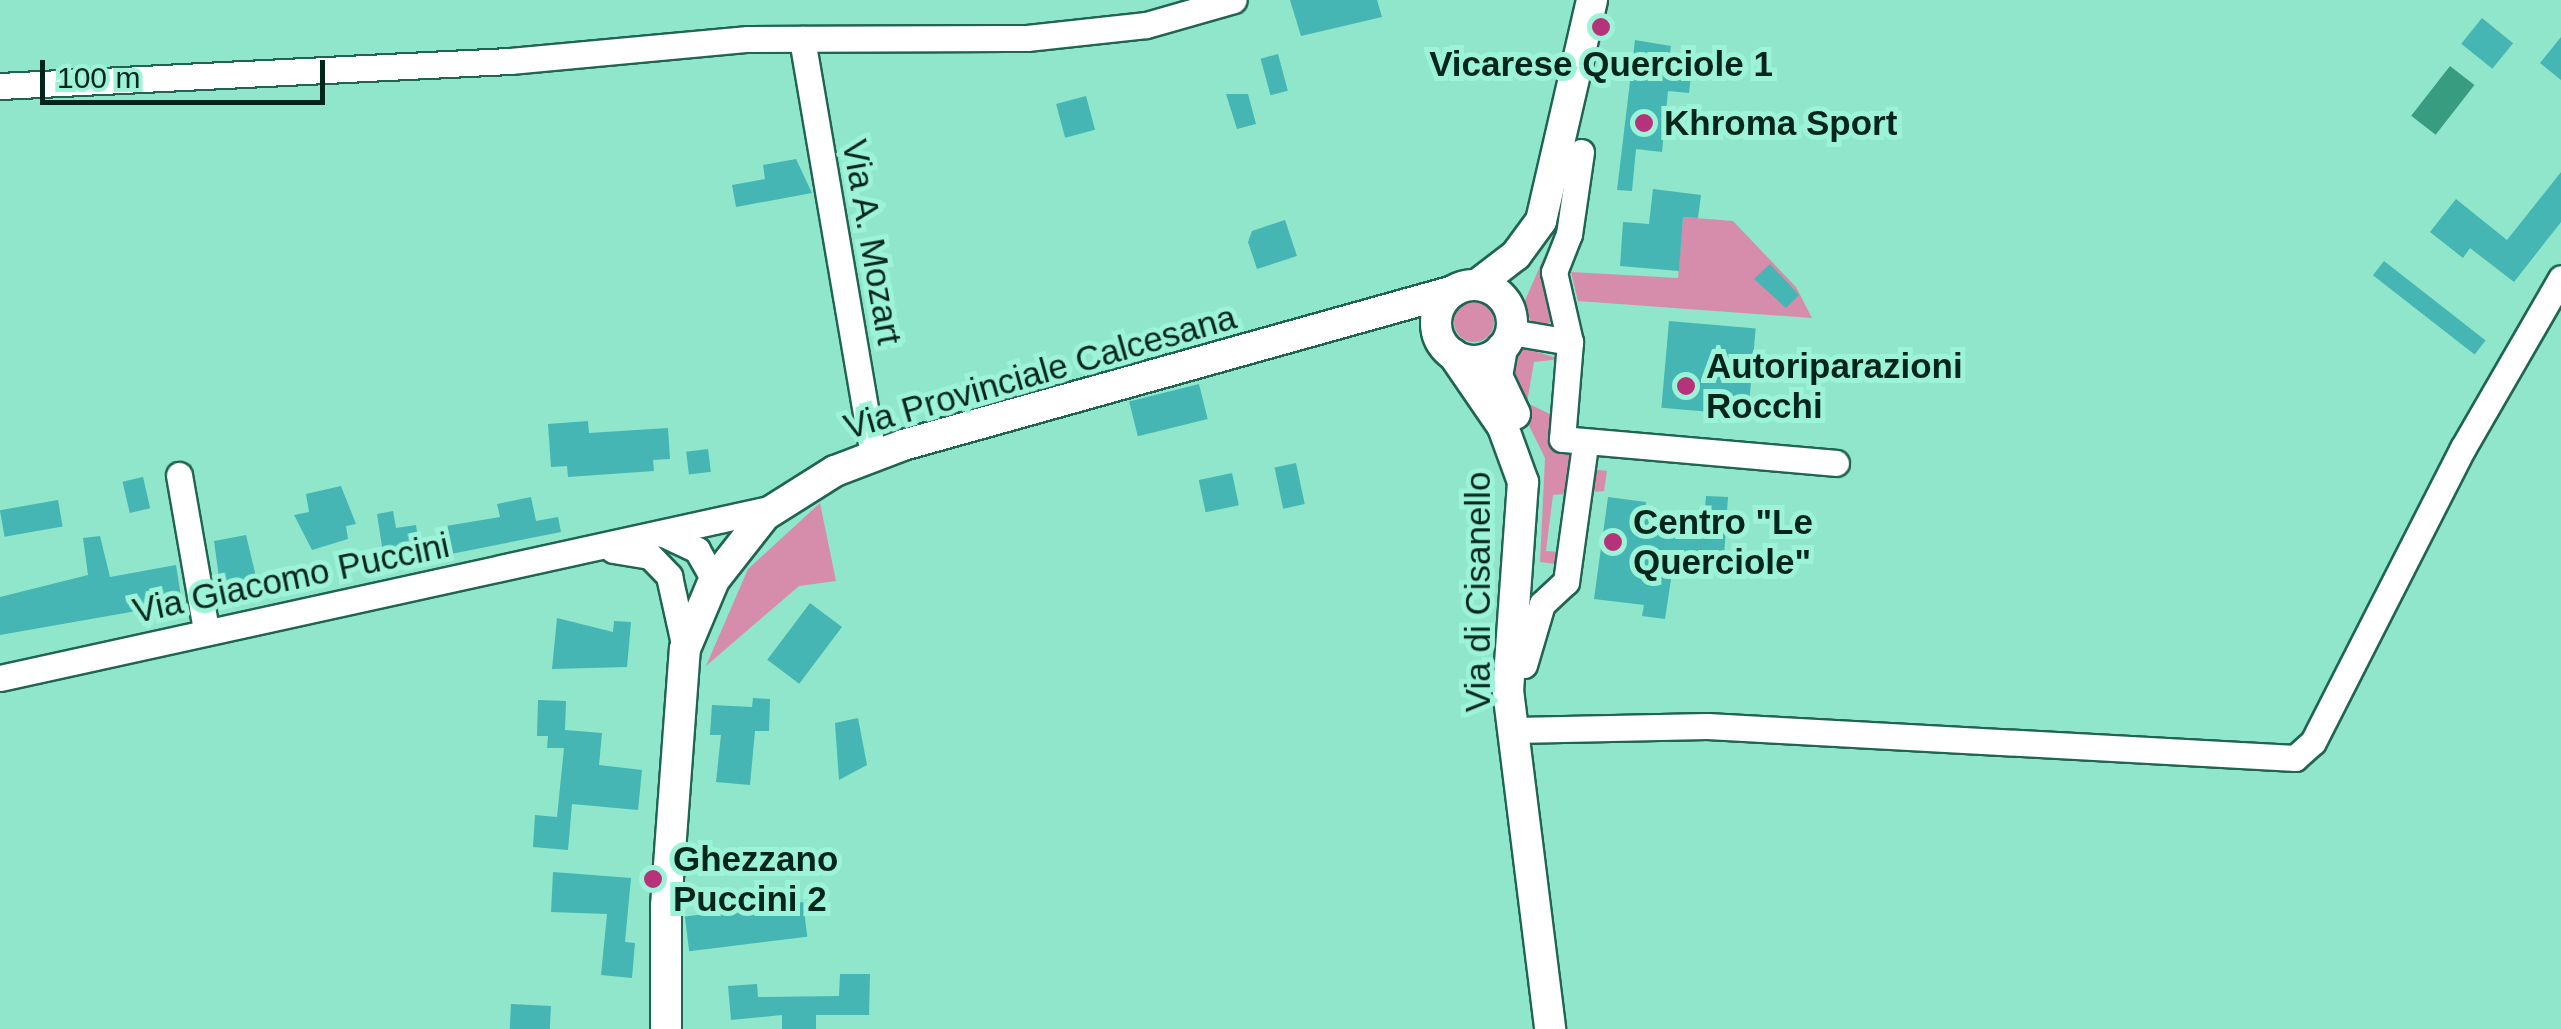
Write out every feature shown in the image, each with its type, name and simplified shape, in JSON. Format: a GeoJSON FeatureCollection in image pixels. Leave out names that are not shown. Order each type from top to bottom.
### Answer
{"type":"FeatureCollection","features":[{"type":"Feature","properties":{"kind":"main road"},"geometry":{"type":"LineString","coordinates":[[1573,144],[1534,234],[1439,308],[1446,344],[1481,360],[1508,330],[1554,227],[1573,144],[1592,0]]}},
{"type":"Feature","properties":{"kind":"main road"},"geometry":{"type":"LineString","coordinates":[[1465,288],[1497,292],[1508,330]]}},
{"type":"Feature","properties":{"kind":"main road","name":"Via Provinciale Calcesana"},"geometry":{"type":"LineString","coordinates":[[666,1029],[666,906],[685,649],[714,580],[774,508],[873,456],[1465,288]]}},
{"type":"Feature","properties":{"kind":"main road","name":"Via Provinciale Calcesana"},"geometry":{"type":"LineString","coordinates":[[1346,323],[1406,320],[1446,344]]}},
{"type":"Feature","properties":{"kind":"main road","name":"Via di Cisanello"},"geometry":{"type":"LineString","coordinates":[[1508,330],[1498,379],[1540,480],[1508,690],[1550,1029]]}},
{"type":"Feature","properties":{"kind":"main road","name":"Via di Cisanello"},"geometry":{"type":"LineString","coordinates":[[1446,344],[1518,462],[1526,570],[1524,665],[1515,730]]}},
{"type":"Feature","properties":{"kind":"street"},"geometry":{"type":"LineString","coordinates":[[0,86],[802,39],[1105,31],[1234,0]]}},
{"type":"Feature","properties":{"kind":"street","name":"Via A. Mozart"},"geometry":{"type":"LineString","coordinates":[[802,39],[873,456]]}},
{"type":"Feature","properties":{"kind":"street"},"geometry":{"type":"LineString","coordinates":[[1573,144],[1569,234],[1554,272],[1570,342],[1560,432],[1568,443],[1836,463]]}},
{"type":"Feature","properties":{"kind":"street"},"geometry":{"type":"LineString","coordinates":[[1515,730],[1706,726],[2295,758],[2313,742],[2462,448],[2561,278]]}},
{"type":"Feature","properties":{"kind":"street"},"geometry":{"type":"LineString","coordinates":[[1508,330],[1570,342]]}},
{"type":"Feature","properties":{"kind":"street"},"geometry":{"type":"LineString","coordinates":[[1524,665],[1542,604],[1566,582],[1586,445]]}},
{"type":"Feature","properties":{"kind":"street"},"geometry":{"type":"LineString","coordinates":[[180,474],[206,630]]}},
{"type":"Feature","properties":{"kind":"street","name":"Via Giacomo Puccini"},"geometry":{"type":"LineString","coordinates":[[0,678],[206,630],[598,551],[655,544],[774,508]]}},
{"type":"Feature","properties":{"kind":"street"},"geometry":{"type":"LineString","coordinates":[[655,544],[676,589],[685,649]]}},
{"type":"Feature","properties":{"kind":"street","name":"Via Giacomo Puccini"},"geometry":{"type":"LineString","coordinates":[[655,544],[696,550],[714,580]]}},
{"type":"Feature","properties":{"kind":"street"},"geometry":{"type":"LineString","coordinates":[[1526,570],[1566,582]]}},
{"type":"Feature","properties":{"kind":"shaded area"},"geometry":{"type":"Polygon","coordinates":[[[2450,66],[2474,85],[2436,135],[2411,116],[2450,66]]]}},
{"type":"Feature","properties":{"kind":"shaded area"},"geometry":{"type":"Polygon","coordinates":[[[1683,217],[1733,221],[1796,287],[1812,318],[1578,301],[1571,272],[1678,278],[1683,217]]]}},
{"type":"Feature","properties":{"kind":"shaded area"},"geometry":{"type":"Polygon","coordinates":[[[1544,257],[1542,285],[1557,317],[1545,326],[1531,321],[1523,305],[1544,257]]]}},
{"type":"Feature","properties":{"kind":"shaded area"},"geometry":{"type":"Polygon","coordinates":[[[1474,302],[1488,308],[1494,322],[1488,336],[1474,342],[1460,336],[1454,322],[1460,308],[1474,302]]]}},
{"type":"Feature","properties":{"kind":"shaded area"},"geometry":{"type":"Polygon","coordinates":[[[1524,348],[1560,359],[1534,362],[1527,403],[1552,415],[1555,445],[1576,453],[1574,467],[1607,471],[1604,491],[1553,495],[1546,551],[1560,552],[1556,564],[1540,562],[1545,458],[1509,385],[1515,353],[1524,348]]]}},
{"type":"Feature","properties":{"kind":"shaded area"},"geometry":{"type":"Polygon","coordinates":[[[820,503],[836,581],[799,586],[706,666],[748,569],[820,503]]]}},
{"type":"Feature","properties":{"kind":"building"},"geometry":{"type":"Polygon","coordinates":[[[1290,0],[1377,0],[1382,17],[1301,36],[1290,0]]]}},
{"type":"Feature","properties":{"kind":"building"},"geometry":{"type":"Polygon","coordinates":[[[2482,18],[2513,43],[2492,69],[2461,44],[2482,18]]]}},
{"type":"Feature","properties":{"kind":"building"},"geometry":{"type":"Polygon","coordinates":[[[2561,37],[2561,80],[2540,63],[2561,37]]]}},
{"type":"Feature","properties":{"kind":"building"},"geometry":{"type":"Polygon","coordinates":[[[1635,40],[1671,46],[1667,73],[1691,76],[1689,93],[1668,91],[1662,152],[1636,149],[1632,191],[1617,190],[1635,40]]]}},
{"type":"Feature","properties":{"kind":"building"},"geometry":{"type":"Polygon","coordinates":[[[1278,54],[1288,91],[1270,95],[1261,59],[1278,54]]]}},
{"type":"Feature","properties":{"kind":"building"},"geometry":{"type":"Polygon","coordinates":[[[1226,94],[1248,94],[1256,124],[1237,129],[1226,94]]]}},
{"type":"Feature","properties":{"kind":"building"},"geometry":{"type":"Polygon","coordinates":[[[1086,96],[1095,130],[1065,138],[1056,104],[1086,96]]]}},
{"type":"Feature","properties":{"kind":"building"},"geometry":{"type":"Polygon","coordinates":[[[796,159],[812,193],[736,207],[732,185],[765,179],[763,165],[796,159]]]}},
{"type":"Feature","properties":{"kind":"building"},"geometry":{"type":"Polygon","coordinates":[[[2561,172],[2561,222],[2514,282],[2470,248],[2463,258],[2430,232],[2456,199],[2507,240],[2561,172]]]}},
{"type":"Feature","properties":{"kind":"building"},"geometry":{"type":"Polygon","coordinates":[[[1653,189],[1701,195],[1698,218],[1683,217],[1679,271],[1620,266],[1623,222],[1649,224],[1653,189]]]}},
{"type":"Feature","properties":{"kind":"building"},"geometry":{"type":"Polygon","coordinates":[[[1285,220],[1297,256],[1257,269],[1248,242],[1252,231],[1285,220]]]}},
{"type":"Feature","properties":{"kind":"building"},"geometry":{"type":"Polygon","coordinates":[[[2384,261],[2486,340],[2475,355],[2373,275],[2384,261]]]}},
{"type":"Feature","properties":{"kind":"building"},"geometry":{"type":"Polygon","coordinates":[[[1770,264],[1799,295],[1786,308],[1754,279],[1770,264]]]}},
{"type":"Feature","properties":{"kind":"building"},"geometry":{"type":"Polygon","coordinates":[[[1669,321],[1756,329],[1748,415],[1661,408],[1669,321]]]}},
{"type":"Feature","properties":{"kind":"building"},"geometry":{"type":"Polygon","coordinates":[[[1199,384],[1208,419],[1138,436],[1129,401],[1199,384]]]}},
{"type":"Feature","properties":{"kind":"building"},"geometry":{"type":"Polygon","coordinates":[[[588,421],[589,433],[668,428],[670,459],[653,460],[654,471],[568,477],[567,466],[551,467],[548,424],[588,421]]]}},
{"type":"Feature","properties":{"kind":"building"},"geometry":{"type":"Polygon","coordinates":[[[708,449],[711,472],[689,475],[686,452],[708,449]]]}},
{"type":"Feature","properties":{"kind":"building"},"geometry":{"type":"Polygon","coordinates":[[[1296,463],[1305,504],[1283,509],[1274,468],[1296,463]]]}},
{"type":"Feature","properties":{"kind":"building"},"geometry":{"type":"Polygon","coordinates":[[[1232,473],[1239,505],[1206,512],[1199,480],[1232,473]]]}},
{"type":"Feature","properties":{"kind":"building"},"geometry":{"type":"Polygon","coordinates":[[[143,477],[150,508],[130,513],[123,482],[143,477]]]}},
{"type":"Feature","properties":{"kind":"building"},"geometry":{"type":"Polygon","coordinates":[[[341,486],[356,524],[346,526],[348,539],[312,550],[294,515],[309,512],[306,494],[341,486]]]}},
{"type":"Feature","properties":{"kind":"building"},"geometry":{"type":"Polygon","coordinates":[[[1706,496],[1728,497],[1724,557],[1675,553],[1665,619],[1642,616],[1644,605],[1594,599],[1608,497],[1646,502],[1644,517],[1704,521],[1706,496]]]}},
{"type":"Feature","properties":{"kind":"building"},"geometry":{"type":"Polygon","coordinates":[[[531,497],[536,521],[558,517],[561,532],[451,554],[446,526],[500,517],[497,504],[531,497]]]}},
{"type":"Feature","properties":{"kind":"building"},"geometry":{"type":"Polygon","coordinates":[[[58,500],[63,527],[5,537],[0,510],[58,500]]]}},
{"type":"Feature","properties":{"kind":"building"},"geometry":{"type":"Polygon","coordinates":[[[393,511],[396,528],[416,525],[421,560],[385,566],[377,514],[393,511]]]}},
{"type":"Feature","properties":{"kind":"building"},"geometry":{"type":"Polygon","coordinates":[[[246,535],[257,581],[220,585],[214,541],[246,535]]]}},
{"type":"Feature","properties":{"kind":"building"},"geometry":{"type":"Polygon","coordinates":[[[100,536],[110,577],[176,565],[182,603],[0,635],[0,597],[88,575],[83,538],[100,536]]]}},
{"type":"Feature","properties":{"kind":"building"},"geometry":{"type":"Polygon","coordinates":[[[810,603],[842,627],[799,684],[767,660],[810,603]]]}},
{"type":"Feature","properties":{"kind":"building"},"geometry":{"type":"Polygon","coordinates":[[[557,618],[613,632],[614,621],[631,622],[627,667],[552,669],[557,618]]]}},
{"type":"Feature","properties":{"kind":"building"},"geometry":{"type":"Polygon","coordinates":[[[753,698],[770,699],[769,731],[755,731],[750,785],[716,782],[721,735],[710,735],[712,705],[752,707],[753,698]]]}},
{"type":"Feature","properties":{"kind":"building"},"geometry":{"type":"Polygon","coordinates":[[[538,700],[566,701],[565,730],[602,733],[599,765],[642,770],[638,810],[572,804],[568,850],[533,847],[535,815],[557,817],[564,748],[547,748],[548,736],[537,736],[538,700]]]}},
{"type":"Feature","properties":{"kind":"building"},"geometry":{"type":"Polygon","coordinates":[[[858,718],[867,765],[839,780],[835,723],[858,718]]]}},
{"type":"Feature","properties":{"kind":"building"},"geometry":{"type":"Polygon","coordinates":[[[553,872],[631,878],[625,942],[635,943],[632,978],[601,975],[607,914],[551,912],[553,872]]]}},
{"type":"Feature","properties":{"kind":"building"},"geometry":{"type":"Polygon","coordinates":[[[803,902],[807,937],[689,951],[685,917],[803,902]]]}},
{"type":"Feature","properties":{"kind":"building"},"geometry":{"type":"Polygon","coordinates":[[[840,974],[870,974],[869,1015],[816,1015],[816,1029],[782,1029],[782,1015],[731,1020],[728,986],[757,984],[758,997],[839,996],[840,974]]]}},
{"type":"Feature","properties":{"kind":"building"},"geometry":{"type":"Polygon","coordinates":[[[511,1004],[551,1006],[550,1029],[510,1029],[511,1004]]]}},
{"type":"Feature","properties":{"kind":"place","name":"Vicarese Querciole 1"},"geometry":{"type":"Point","coordinates":[1601,27]}},
{"type":"Feature","properties":{"kind":"place","name":"Khroma Sport"},"geometry":{"type":"Point","coordinates":[1644,123]}},
{"type":"Feature","properties":{"kind":"place","name":"Autoriparazioni Rocchi"},"geometry":{"type":"Point","coordinates":[1686,386]}},
{"type":"Feature","properties":{"kind":"place","name":"Centro \"Le Querciole\""},"geometry":{"type":"Point","coordinates":[1613,542]}},
{"type":"Feature","properties":{"kind":"place","name":"Ghezzano Puccini 2"},"geometry":{"type":"Point","coordinates":[653,879]}}]}
